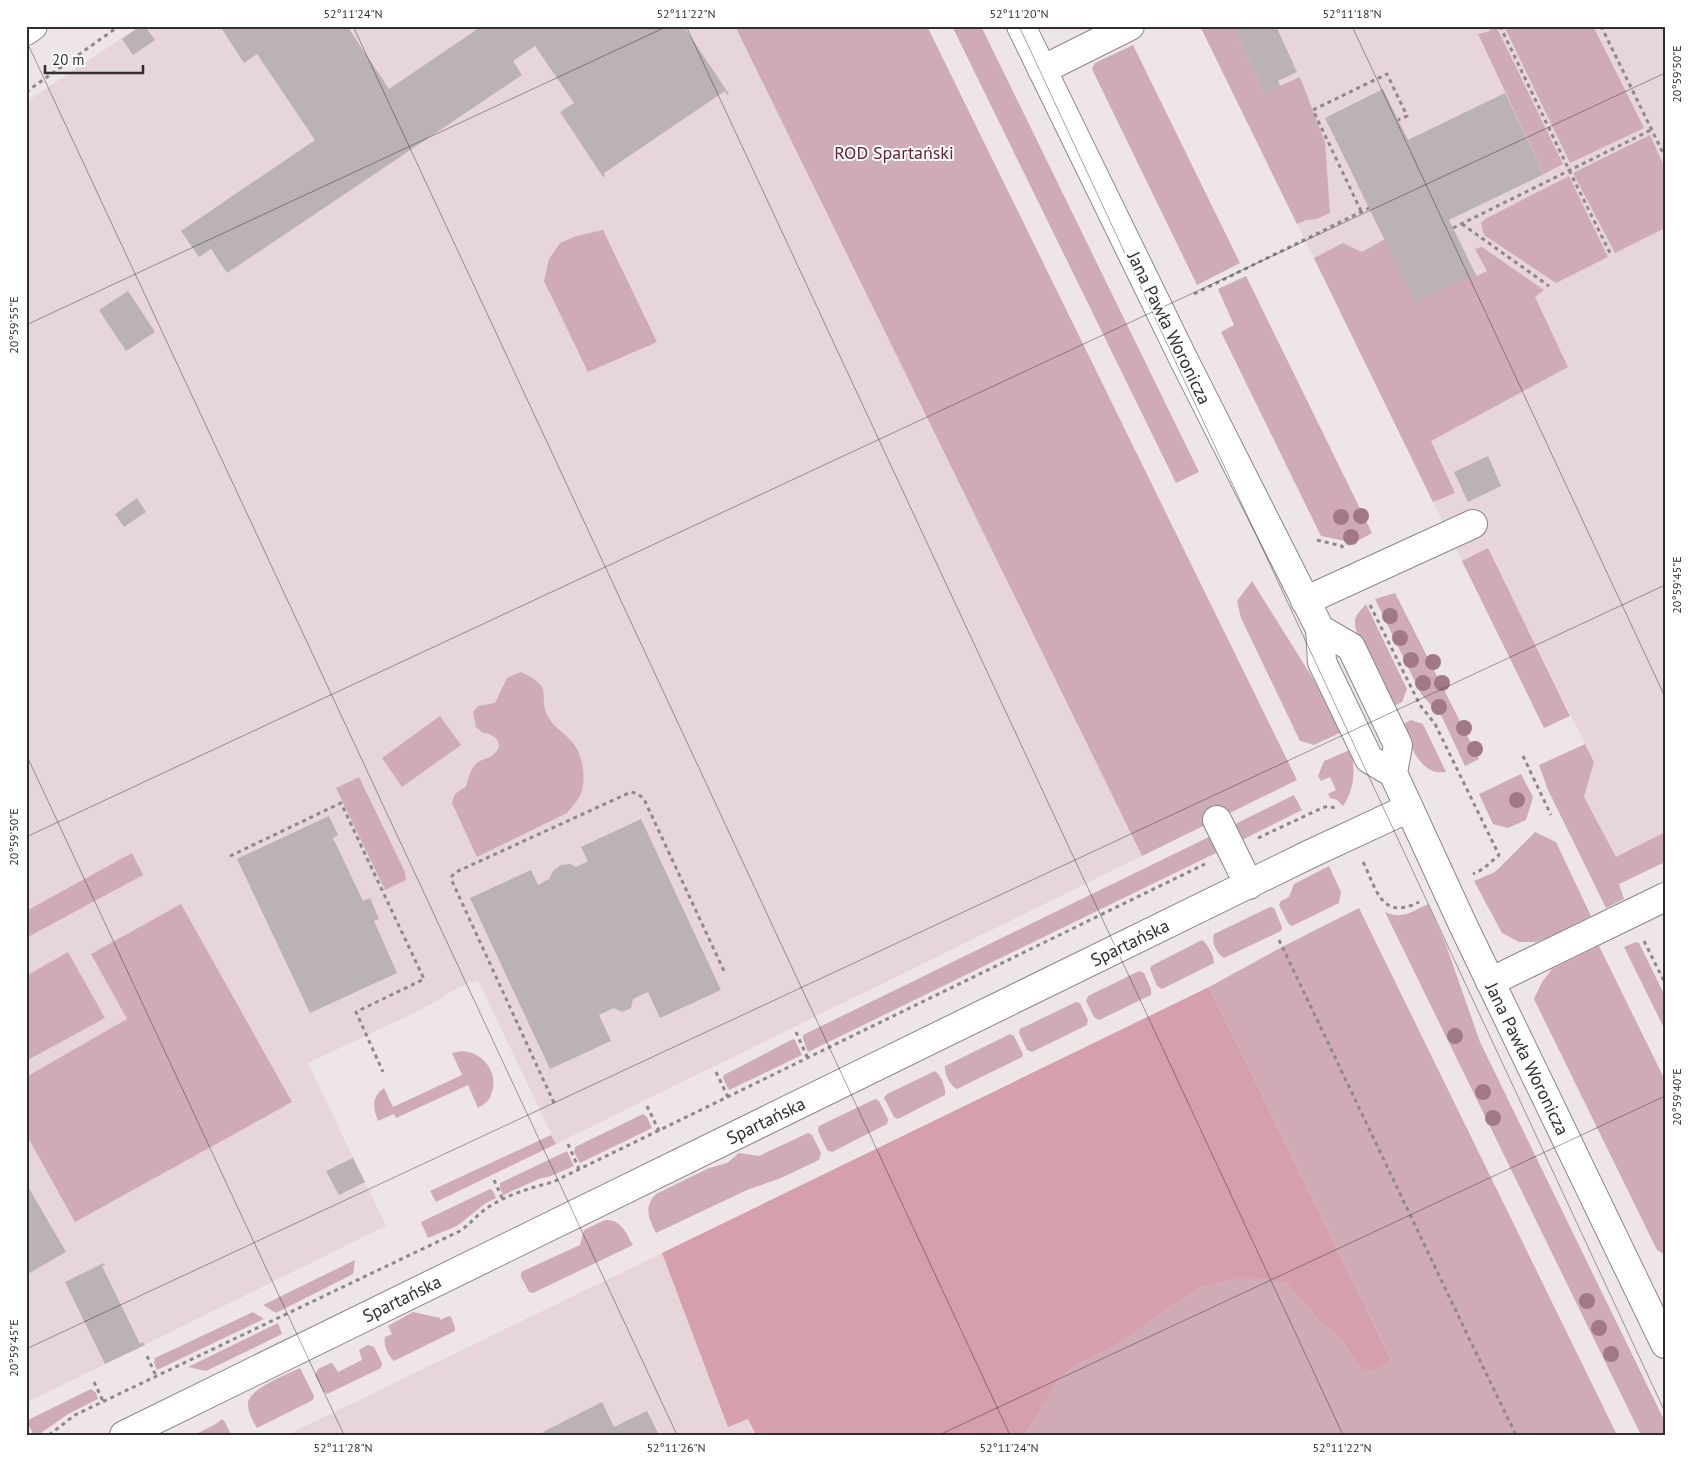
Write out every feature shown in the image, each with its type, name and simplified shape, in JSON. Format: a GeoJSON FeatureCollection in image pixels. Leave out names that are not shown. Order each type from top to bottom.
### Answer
{"type":"FeatureCollection","features":[{"type":"Feature","properties":{"kind":"street"},"geometry":{"type":"LineString","coordinates":[[26,31],[33,26]]}},
{"type":"Feature","properties":{"kind":"street","name":"Jana Pawła Woronicza"},"geometry":{"type":"LineString","coordinates":[[1021,26],[1182,356],[1320,629],[1351,647],[1398,746],[1393,773],[1490,982],[1665,1344]]}},
{"type":"Feature","properties":{"kind":"street"},"geometry":{"type":"LineString","coordinates":[[1042,70],[1130,26]]}},
{"type":"Feature","properties":{"kind":"street"},"geometry":{"type":"LineString","coordinates":[[1306,601],[1473,524]]}},
{"type":"Feature","properties":{"kind":"street","name":"Spartańska"},"geometry":{"type":"LineString","coordinates":[[124,1435],[1409,808]]}},
{"type":"Feature","properties":{"kind":"street"},"geometry":{"type":"LineString","coordinates":[[1217,820],[1249,885]]}},
{"type":"Feature","properties":{"kind":"street"},"geometry":{"type":"LineString","coordinates":[[1490,982],[1665,897]]}},
{"type":"Feature","properties":{"kind":"path"},"geometry":{"type":"LineString","coordinates":[[26,92],[118,26]]}},
{"type":"Feature","properties":{"kind":"path"},"geometry":{"type":"LineString","coordinates":[[1500,26],[1612,255]]}},
{"type":"Feature","properties":{"kind":"path"},"geometry":{"type":"LineString","coordinates":[[1601,26],[1665,157]]}},
{"type":"Feature","properties":{"kind":"path"},"geometry":{"type":"LineString","coordinates":[[1361,212],[1313,110],[1387,74],[1407,116],[1398,120]]}},
{"type":"Feature","properties":{"kind":"path"},"geometry":{"type":"LineString","coordinates":[[1452,228],[1652,130]]}},
{"type":"Feature","properties":{"kind":"path"},"geometry":{"type":"LineString","coordinates":[[1194,294],[1369,208]]}},
{"type":"Feature","properties":{"kind":"path"},"geometry":{"type":"LineString","coordinates":[[1461,224],[1548,286]]}},
{"type":"Feature","properties":{"kind":"path"},"geometry":{"type":"LineString","coordinates":[[1316,540],[1342,546],[1420,705],[1435,724],[1499,855],[1483,870],[1471,876]]}},
{"type":"Feature","properties":{"kind":"path"},"geometry":{"type":"LineString","coordinates":[[1523,756],[1551,815]]}},
{"type":"Feature","properties":{"kind":"path"},"geometry":{"type":"LineString","coordinates":[[554,1103],[452,881],[452,876],[456,872],[631,792],[638,794],[644,800],[724,971]]}},
{"type":"Feature","properties":{"kind":"path"},"geometry":{"type":"LineString","coordinates":[[230,856],[341,803],[424,979],[356,1012],[383,1072]]}},
{"type":"Feature","properties":{"kind":"path"},"geometry":{"type":"LineString","coordinates":[[49,1435],[75,1415],[103,1401],[460,1231],[487,1208],[503,1200],[526,1189],[553,1182],[1328,806]]}},
{"type":"Feature","properties":{"kind":"path"},"geometry":{"type":"LineString","coordinates":[[1359,854],[1384,902],[1398,909],[1421,900]]}},
{"type":"Feature","properties":{"kind":"path"},"geometry":{"type":"LineString","coordinates":[[1641,935],[1665,983]]}},
{"type":"Feature","properties":{"kind":"path"},"geometry":{"type":"LineString","coordinates":[[1279,940],[1516,1435]]}},
{"type":"Feature","properties":{"kind":"path"},"geometry":{"type":"LineString","coordinates":[[796,1032],[808,1059]]}},
{"type":"Feature","properties":{"kind":"path"},"geometry":{"type":"LineString","coordinates":[[716,1072],[728,1097]]}},
{"type":"Feature","properties":{"kind":"path"},"geometry":{"type":"LineString","coordinates":[[647,1106],[659,1131]]}},
{"type":"Feature","properties":{"kind":"path"},"geometry":{"type":"LineString","coordinates":[[568,1144],[579,1169]]}},
{"type":"Feature","properties":{"kind":"path"},"geometry":{"type":"LineString","coordinates":[[494,1180],[503,1200]]}},
{"type":"Feature","properties":{"kind":"path"},"geometry":{"type":"LineString","coordinates":[[147,1356],[156,1376]]}},
{"type":"Feature","properties":{"kind":"path"},"geometry":{"type":"LineString","coordinates":[[94,1382],[103,1401]]}},
{"type":"Feature","properties":{"kind":"shaded area"},"geometry":{"type":"Polygon","coordinates":[[[140,26],[735,26],[1142,856],[556,1144],[478,980],[453,990],[416,1012],[308,1063],[386,1226],[26,1403],[26,102],[140,26]]]}},
{"type":"Feature","properties":{"kind":"shaded area"},"geometry":{"type":"Polygon","coordinates":[[[1200,26],[1665,26],[1665,862],[1619,884],[1582,806],[1594,762],[1488,549],[1462,561],[1200,26]]]}},
{"type":"Feature","properties":{"kind":"shaded area"},"geometry":{"type":"Polygon","coordinates":[[[1209,987],[1427,1435],[287,1435],[662,1253],[1209,987]]]}},
{"type":"Feature","properties":{"kind":"shaded area"},"geometry":{"type":"Polygon","coordinates":[[[1209,987],[1392,1361],[1374,1370],[1362,1370],[1341,1339],[1317,1318],[1286,1283],[1262,1279],[1233,1279],[1199,1288],[1136,1332],[1109,1349],[1083,1361],[1061,1376],[1025,1435],[756,1435],[748,1419],[728,1427],[662,1253],[1209,987]]]}},
{"type":"Feature","properties":{"kind":"green space","name":"ROD Spartański"},"geometry":{"type":"Polygon","coordinates":[[[735,26],[927,26],[1297,780],[1142,856],[735,26]]]}},
{"type":"Feature","properties":{"kind":"green space"},"geometry":{"type":"Polygon","coordinates":[[[952,26],[981,26],[1199,472],[1176,483],[952,26]]]}},
{"type":"Feature","properties":{"kind":"green space"},"geometry":{"type":"Polygon","coordinates":[[[1200,26],[1233,26],[1264,93],[1300,77],[1325,142],[1330,213],[1297,224],[1200,26]]]}},
{"type":"Feature","properties":{"kind":"green space"},"geometry":{"type":"Polygon","coordinates":[[[1488,26],[1496,26],[1563,164],[1544,174],[1478,34],[1490,31],[1488,26]]]}},
{"type":"Feature","properties":{"kind":"green space"},"geometry":{"type":"Polygon","coordinates":[[[1504,26],[1593,26],[1644,128],[1570,163],[1504,26]]]}},
{"type":"Feature","properties":{"kind":"green space"},"geometry":{"type":"Polygon","coordinates":[[[1133,45],[1240,263],[1197,285],[1092,69],[1095,63],[1133,45]]]}},
{"type":"Feature","properties":{"kind":"green space"},"geometry":{"type":"Polygon","coordinates":[[[1650,135],[1665,168],[1665,228],[1615,253],[1573,173],[1650,135]]]}},
{"type":"Feature","properties":{"kind":"green space"},"geometry":{"type":"Polygon","coordinates":[[[1569,176],[1608,257],[1556,283],[1484,235],[1481,223],[1485,219],[1569,176]]]}},
{"type":"Feature","properties":{"kind":"green space"},"geometry":{"type":"Polygon","coordinates":[[[603,230],[657,342],[588,372],[544,281],[549,259],[560,243],[576,236],[603,230]]]}},
{"type":"Feature","properties":{"kind":"green space"},"geometry":{"type":"Polygon","coordinates":[[[1385,239],[1475,273],[1477,276],[1487,271],[1475,249],[1482,247],[1544,290],[1535,297],[1568,367],[1431,441],[1455,493],[1433,502],[1314,258],[1343,243],[1362,252],[1385,239]]]}},
{"type":"Feature","properties":{"kind":"green space"},"geometry":{"type":"Polygon","coordinates":[[[1246,276],[1372,533],[1348,546],[1345,541],[1321,536],[1221,332],[1234,325],[1218,289],[1246,276]]]}},
{"type":"Feature","properties":{"kind":"green space"},"geometry":{"type":"Polygon","coordinates":[[[1488,548],[1570,716],[1544,728],[1462,561],[1488,548]]]}},
{"type":"Feature","properties":{"kind":"green space"},"geometry":{"type":"Polygon","coordinates":[[[1252,581],[1344,731],[1314,745],[1300,741],[1241,618],[1237,601],[1252,581]]]}},
{"type":"Feature","properties":{"kind":"green space"},"geometry":{"type":"Polygon","coordinates":[[[1395,593],[1479,759],[1465,766],[1442,717],[1421,694],[1375,599],[1395,593]]]}},
{"type":"Feature","properties":{"kind":"green space"},"geometry":{"type":"Polygon","coordinates":[[[1366,604],[1407,689],[1402,702],[1392,707],[1363,651],[1356,628],[1355,620],[1366,604]]]}},
{"type":"Feature","properties":{"kind":"green space"},"geometry":{"type":"Polygon","coordinates":[[[521,672],[532,678],[543,689],[544,705],[550,720],[570,739],[578,752],[583,772],[582,790],[578,799],[567,813],[477,857],[452,803],[457,793],[466,787],[470,772],[475,765],[493,755],[499,746],[494,737],[483,733],[476,727],[473,712],[478,706],[495,703],[507,678],[521,672]]]}},
{"type":"Feature","properties":{"kind":"green space"},"geometry":{"type":"Polygon","coordinates":[[[440,716],[461,745],[402,787],[382,758],[440,716]]]}},
{"type":"Feature","properties":{"kind":"green space"},"geometry":{"type":"Polygon","coordinates":[[[1411,720],[1423,724],[1446,772],[1437,772],[1429,769],[1417,757],[1401,725],[1411,720]]]}},
{"type":"Feature","properties":{"kind":"green space"},"geometry":{"type":"Polygon","coordinates":[[[1585,744],[1594,762],[1584,797],[1616,857],[1665,832],[1665,862],[1619,884],[1624,899],[1606,908],[1548,790],[1539,765],[1585,744]]]}},
{"type":"Feature","properties":{"kind":"green space"},"geometry":{"type":"Polygon","coordinates":[[[1352,749],[1352,785],[1343,806],[1337,800],[1330,798],[1328,794],[1336,790],[1330,777],[1321,781],[1318,776],[1324,761],[1352,749]]]}},
{"type":"Feature","properties":{"kind":"green space"},"geometry":{"type":"Polygon","coordinates":[[[1521,774],[1533,797],[1526,820],[1508,828],[1493,824],[1479,794],[1521,774]]]}},
{"type":"Feature","properties":{"kind":"green space"},"geometry":{"type":"Polygon","coordinates":[[[359,777],[405,872],[406,880],[385,890],[336,788],[359,777]]]}},
{"type":"Feature","properties":{"kind":"green space"},"geometry":{"type":"Polygon","coordinates":[[[1294,795],[1302,810],[1236,843],[1229,827],[1294,795]]]}},
{"type":"Feature","properties":{"kind":"green space"},"geometry":{"type":"Polygon","coordinates":[[[1535,832],[1556,842],[1591,916],[1536,942],[1519,942],[1502,933],[1474,881],[1495,872],[1535,832]]]}},
{"type":"Feature","properties":{"kind":"green space"},"geometry":{"type":"Polygon","coordinates":[[[1213,835],[1220,851],[808,1052],[803,1035],[1213,835]]]}},
{"type":"Feature","properties":{"kind":"green space"},"geometry":{"type":"Polygon","coordinates":[[[132,853],[143,875],[26,938],[26,911],[132,853]]]}},
{"type":"Feature","properties":{"kind":"green space"},"geometry":{"type":"Polygon","coordinates":[[[1329,866],[1341,892],[1339,903],[1292,926],[1288,923],[1279,905],[1281,901],[1289,897],[1294,884],[1329,866]]]}},
{"type":"Feature","properties":{"kind":"green space"},"geometry":{"type":"Polygon","coordinates":[[[181,904],[292,1102],[75,1222],[26,1134],[26,1077],[127,1019],[91,954],[181,904]]]}},
{"type":"Feature","properties":{"kind":"green space"},"geometry":{"type":"Polygon","coordinates":[[[1428,904],[1446,945],[1480,1042],[1665,1422],[1665,1435],[1641,1435],[1385,912],[1402,915],[1428,904]]]}},
{"type":"Feature","properties":{"kind":"green space"},"geometry":{"type":"Polygon","coordinates":[[[1270,907],[1274,908],[1282,927],[1281,931],[1224,958],[1219,954],[1214,944],[1214,934],[1270,907]]]}},
{"type":"Feature","properties":{"kind":"green space"},"geometry":{"type":"Polygon","coordinates":[[[1359,908],[1617,1435],[1025,1435],[1061,1376],[1083,1361],[1109,1349],[1136,1332],[1199,1288],[1233,1279],[1262,1279],[1286,1283],[1317,1318],[1341,1339],[1362,1370],[1392,1361],[1209,987],[1359,908]]]}},
{"type":"Feature","properties":{"kind":"green space"},"geometry":{"type":"Polygon","coordinates":[[[1202,940],[1210,950],[1214,963],[1162,989],[1157,986],[1150,969],[1151,966],[1202,940]]]}},
{"type":"Feature","properties":{"kind":"green space"},"geometry":{"type":"Polygon","coordinates":[[[1636,942],[1639,943],[1665,996],[1665,1030],[1624,947],[1636,942]]]}},
{"type":"Feature","properties":{"kind":"green space"},"geometry":{"type":"Polygon","coordinates":[[[1599,946],[1665,1080],[1665,1255],[1657,1250],[1534,999],[1542,982],[1552,969],[1599,946]]]}},
{"type":"Feature","properties":{"kind":"green space"},"geometry":{"type":"Polygon","coordinates":[[[68,952],[105,1018],[26,1061],[26,976],[68,952]]]}},
{"type":"Feature","properties":{"kind":"green space"},"geometry":{"type":"Polygon","coordinates":[[[1139,971],[1144,973],[1151,989],[1151,995],[1099,1020],[1094,1017],[1086,1001],[1088,996],[1139,971]]]}},
{"type":"Feature","properties":{"kind":"green space"},"geometry":{"type":"Polygon","coordinates":[[[1076,1002],[1080,1003],[1088,1020],[1087,1025],[1032,1052],[1027,1050],[1019,1033],[1020,1029],[1076,1002]]]}},
{"type":"Feature","properties":{"kind":"green space"},"geometry":{"type":"Polygon","coordinates":[[[1010,1034],[1014,1036],[1023,1054],[1022,1057],[957,1089],[952,1085],[947,1076],[945,1066],[1010,1034]]]}},
{"type":"Feature","properties":{"kind":"green space"},"geometry":{"type":"Polygon","coordinates":[[[793,1039],[802,1055],[729,1090],[723,1078],[724,1075],[793,1039]]]}},
{"type":"Feature","properties":{"kind":"green space"},"geometry":{"type":"Polygon","coordinates":[[[461,1051],[477,1055],[492,1073],[493,1088],[489,1099],[485,1103],[478,1108],[468,1085],[396,1118],[394,1114],[378,1121],[374,1103],[380,1091],[384,1088],[393,1107],[462,1075],[452,1053],[461,1051]]]}},
{"type":"Feature","properties":{"kind":"green space"},"geometry":{"type":"Polygon","coordinates":[[[935,1071],[943,1082],[945,1095],[898,1119],[894,1117],[884,1098],[887,1094],[935,1071]]]}},
{"type":"Feature","properties":{"kind":"green space"},"geometry":{"type":"Polygon","coordinates":[[[875,1099],[879,1101],[888,1119],[887,1124],[832,1152],[827,1150],[818,1131],[819,1126],[875,1099]]]}},
{"type":"Feature","properties":{"kind":"green space"},"geometry":{"type":"Polygon","coordinates":[[[643,1114],[647,1117],[652,1128],[580,1163],[574,1152],[575,1147],[643,1114]]]}},
{"type":"Feature","properties":{"kind":"green space"},"geometry":{"type":"Polygon","coordinates":[[[808,1133],[812,1135],[821,1153],[819,1160],[781,1178],[747,1190],[656,1233],[649,1218],[648,1208],[656,1194],[709,1168],[727,1163],[739,1153],[759,1156],[808,1133]]]}},
{"type":"Feature","properties":{"kind":"green space"},"geometry":{"type":"Polygon","coordinates":[[[551,1135],[556,1144],[436,1202],[430,1191],[551,1135]]]}},
{"type":"Feature","properties":{"kind":"green space"},"geometry":{"type":"Polygon","coordinates":[[[567,1151],[574,1166],[503,1195],[500,1183],[567,1151]]]}},
{"type":"Feature","properties":{"kind":"green space"},"geometry":{"type":"Polygon","coordinates":[[[490,1189],[496,1198],[486,1203],[457,1226],[428,1238],[421,1222],[490,1189]]]}},
{"type":"Feature","properties":{"kind":"green space"},"geometry":{"type":"Polygon","coordinates":[[[605,1220],[611,1220],[619,1224],[633,1245],[533,1293],[529,1292],[521,1277],[521,1272],[580,1245],[584,1230],[605,1220]]]}},
{"type":"Feature","properties":{"kind":"green space"},"geometry":{"type":"Polygon","coordinates":[[[355,1260],[353,1274],[276,1313],[263,1305],[355,1260]]]}},
{"type":"Feature","properties":{"kind":"green space"},"geometry":{"type":"Polygon","coordinates":[[[253,1312],[264,1319],[157,1370],[154,1363],[155,1358],[253,1312]]]}},
{"type":"Feature","properties":{"kind":"green space"},"geometry":{"type":"Polygon","coordinates":[[[413,1312],[440,1318],[440,1320],[449,1316],[455,1331],[394,1361],[385,1347],[385,1337],[392,1334],[388,1326],[413,1312]]]}},
{"type":"Feature","properties":{"kind":"green space"},"geometry":{"type":"Polygon","coordinates":[[[278,1323],[282,1334],[206,1371],[188,1367],[278,1323]]]}},
{"type":"Feature","properties":{"kind":"green space"},"geometry":{"type":"Polygon","coordinates":[[[368,1345],[374,1347],[382,1363],[381,1368],[327,1394],[323,1391],[315,1375],[318,1369],[331,1363],[338,1372],[362,1360],[359,1350],[368,1345]]]}},
{"type":"Feature","properties":{"kind":"green space"},"geometry":{"type":"Polygon","coordinates":[[[300,1368],[314,1396],[313,1400],[257,1428],[248,1409],[248,1402],[251,1397],[271,1382],[300,1368]]]}},
{"type":"Feature","properties":{"kind":"green space"},"geometry":{"type":"Polygon","coordinates":[[[91,1389],[96,1393],[98,1399],[68,1414],[38,1435],[34,1435],[26,1421],[91,1389]]]}},
{"type":"Feature","properties":{"kind":"green space"},"geometry":{"type":"Polygon","coordinates":[[[222,1419],[231,1435],[194,1435],[216,1424],[222,1419]]]}},
{"type":"Feature","properties":{"kind":"building"},"geometry":{"type":"Polygon","coordinates":[[[140,26],[145,26],[155,40],[133,55],[122,39],[140,26]]]}},
{"type":"Feature","properties":{"kind":"building"},"geometry":{"type":"Polygon","coordinates":[[[220,26],[347,26],[389,89],[482,26],[679,26],[681,29],[684,27],[729,94],[727,95],[725,91],[604,173],[605,176],[603,177],[560,112],[574,103],[535,46],[513,61],[522,75],[227,273],[211,249],[199,257],[181,231],[315,140],[257,54],[244,63],[220,26]]]}},
{"type":"Feature","properties":{"kind":"building"},"geometry":{"type":"Polygon","coordinates":[[[1233,26],[1276,26],[1297,72],[1278,81],[1280,86],[1264,93],[1233,26]]]}},
{"type":"Feature","properties":{"kind":"building"},"geometry":{"type":"Polygon","coordinates":[[[1383,89],[1408,140],[1505,93],[1544,174],[1449,220],[1475,273],[1415,302],[1325,118],[1383,89]]]}},
{"type":"Feature","properties":{"kind":"building"},"geometry":{"type":"Polygon","coordinates":[[[128,291],[155,332],[126,351],[99,310],[128,291]]]}},
{"type":"Feature","properties":{"kind":"building"},"geometry":{"type":"Polygon","coordinates":[[[1488,456],[1501,486],[1468,502],[1454,472],[1488,456]]]}},
{"type":"Feature","properties":{"kind":"building"},"geometry":{"type":"Polygon","coordinates":[[[137,498],[146,512],[124,527],[115,514],[137,498]]]}},
{"type":"Feature","properties":{"kind":"building"},"geometry":{"type":"Polygon","coordinates":[[[329,816],[338,835],[333,838],[363,901],[370,898],[379,919],[374,921],[397,973],[310,1013],[237,859],[329,816]]]}},
{"type":"Feature","properties":{"kind":"building"},"geometry":{"type":"Polygon","coordinates":[[[641,819],[721,990],[660,1018],[648,992],[633,999],[631,1008],[622,1012],[614,1008],[599,1015],[611,1041],[550,1069],[470,898],[531,870],[538,885],[549,879],[553,871],[561,865],[570,864],[576,867],[588,861],[581,847],[641,819]]]}},
{"type":"Feature","properties":{"kind":"building"},"geometry":{"type":"Polygon","coordinates":[[[353,1158],[365,1182],[339,1195],[326,1171],[353,1158]]]}},
{"type":"Feature","properties":{"kind":"building"},"geometry":{"type":"Polygon","coordinates":[[[26,1183],[66,1252],[26,1275],[26,1183]]]}},
{"type":"Feature","properties":{"kind":"building"},"geometry":{"type":"Polygon","coordinates":[[[104,1263],[105,1265],[102,1266],[140,1344],[143,1342],[145,1345],[105,1364],[65,1282],[104,1263]]]}},
{"type":"Feature","properties":{"kind":"building"},"geometry":{"type":"Polygon","coordinates":[[[602,1402],[614,1427],[647,1411],[659,1435],[544,1435],[543,1432],[602,1402]]]}}]}
